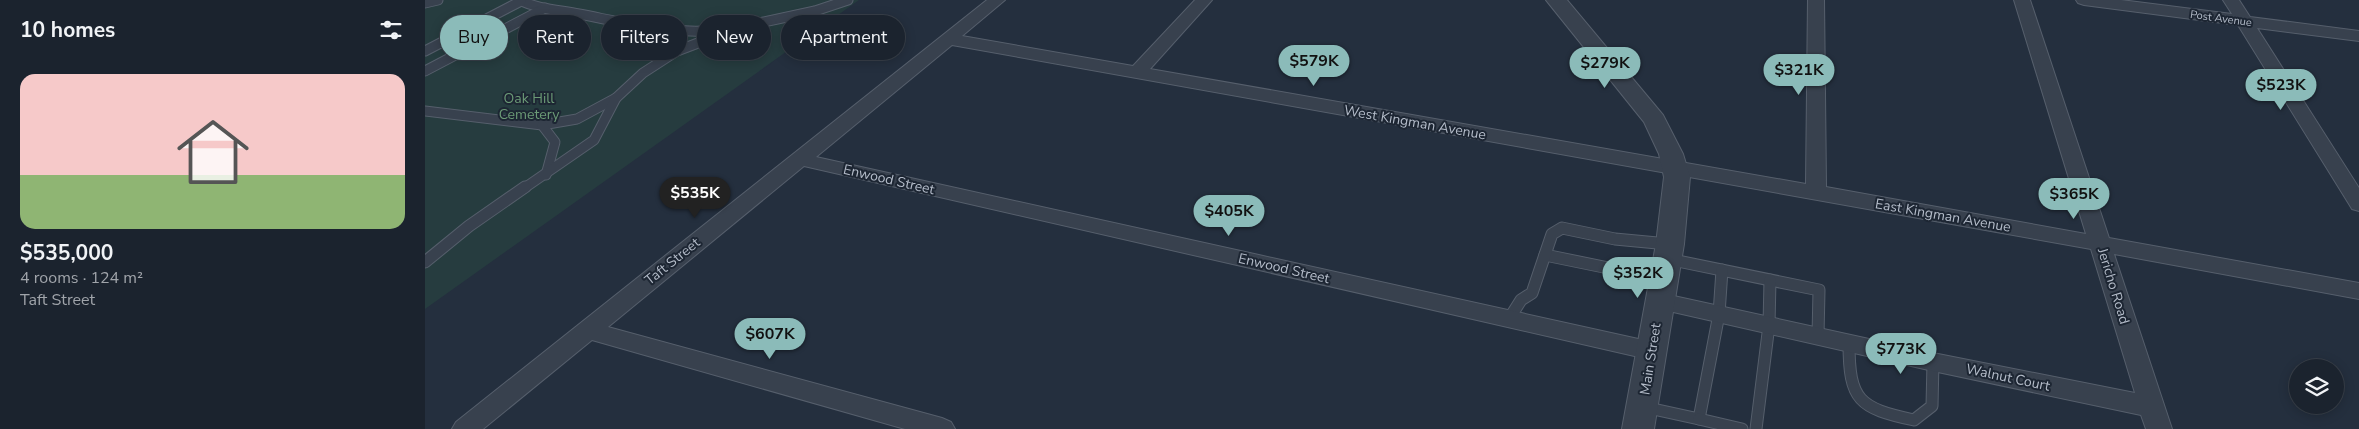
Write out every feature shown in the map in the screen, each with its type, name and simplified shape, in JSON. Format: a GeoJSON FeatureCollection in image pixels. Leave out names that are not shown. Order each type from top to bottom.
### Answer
{"type":"FeatureCollection","features":[{"type":"Feature","properties":{"kind":"street","name":"Taft Street"},"geometry":{"type":"LineString","coordinates":[[465,429],[997,0]]}},
{"type":"Feature","properties":{"kind":"street"},"geometry":{"type":"LineString","coordinates":[[1138,72],[1204,0]]}},
{"type":"Feature","properties":{"kind":"street","name":"Main Street"},"geometry":{"type":"LineString","coordinates":[[1556,0],[1655,120],[1675,167],[1676,188],[1665,271],[1641,418]]}},
{"type":"Feature","properties":{"kind":"street"},"geometry":{"type":"LineString","coordinates":[[1815,0],[1816,192]]}},
{"type":"Feature","properties":{"kind":"street","name":"Jericho Road"},"geometry":{"type":"LineString","coordinates":[[2023,0],[2155,418]]}},
{"type":"Feature","properties":{"kind":"street","name":"Post Avenue"},"geometry":{"type":"LineString","coordinates":[[2084,0],[2359,36]]}},
{"type":"Feature","properties":{"kind":"street"},"geometry":{"type":"LineString","coordinates":[[2231,0],[2359,204]]}},
{"type":"Feature","properties":{"kind":"street","name":"West Kingman Avenue"},"geometry":{"type":"LineString","coordinates":[[949,39],[1675,167]]}},
{"type":"Feature","properties":{"kind":"street","name":"Enwood Street"},"geometry":{"type":"LineString","coordinates":[[799,159],[1652,351]]}},
{"type":"Feature","properties":{"kind":"street","name":"East Kingman Avenue"},"geometry":{"type":"LineString","coordinates":[[1675,167],[2359,291]]}},
{"type":"Feature","properties":{"kind":"street","name":"Walnut Court"},"geometry":{"type":"LineString","coordinates":[[1665,271],[1719,314],[1933,362],[2155,418]]}},
{"type":"Feature","properties":{"kind":"street"},"geometry":{"type":"LineString","coordinates":[[587,330],[942,429]]}},
{"type":"Feature","properties":{"kind":"lane"},"geometry":{"type":"LineString","coordinates":[[425,3],[438,0]]}},
{"type":"Feature","properties":{"kind":"lane"},"geometry":{"type":"LineString","coordinates":[[771,20],[815,11],[849,0]]}},
{"type":"Feature","properties":{"kind":"lane"},"geometry":{"type":"LineString","coordinates":[[425,52],[520,1],[601,19]]}},
{"type":"Feature","properties":{"kind":"lane"},"geometry":{"type":"LineString","coordinates":[[425,71],[545,8]]}},
{"type":"Feature","properties":{"kind":"lane"},"geometry":{"type":"LineString","coordinates":[[425,111],[542,124],[577,119],[616,98],[643,73],[663,60]]}},
{"type":"Feature","properties":{"kind":"lane"},"geometry":{"type":"LineString","coordinates":[[425,262],[469,226],[546,175],[594,140],[616,98]]}},
{"type":"Feature","properties":{"kind":"lane"},"geometry":{"type":"LineString","coordinates":[[542,124],[555,142],[546,175]]}},
{"type":"Feature","properties":{"kind":"lane"},"geometry":{"type":"LineString","coordinates":[[1509,319],[1521,300],[1533,293],[1552,234],[1562,228],[1615,238],[1665,271]]}},
{"type":"Feature","properties":{"kind":"lane"},"geometry":{"type":"LineString","coordinates":[[1545,255],[1665,271],[1722,270],[1819,290],[1818,336]]}},
{"type":"Feature","properties":{"kind":"lane"},"geometry":{"type":"LineString","coordinates":[[1699,419],[1719,314],[1722,270]]}},
{"type":"Feature","properties":{"kind":"lane"},"geometry":{"type":"LineString","coordinates":[[1755,429],[1769,326],[1769,280]]}},
{"type":"Feature","properties":{"kind":"lane"},"geometry":{"type":"LineString","coordinates":[[1849,343],[1851,382],[1859,400],[1878,412],[1914,420],[1932,406],[1933,362]]}},
{"type":"Feature","properties":{"kind":"lane"},"geometry":{"type":"LineString","coordinates":[[1641,418],[1699,419],[1742,429]]}},
{"type":"Feature","properties":{"kind":"green space","name":"Oak Hill Cemetery"},"geometry":{"type":"Polygon","coordinates":[[[425,0],[859,0],[838,15],[781,15],[781,56],[425,309],[425,0]]]}}]}
